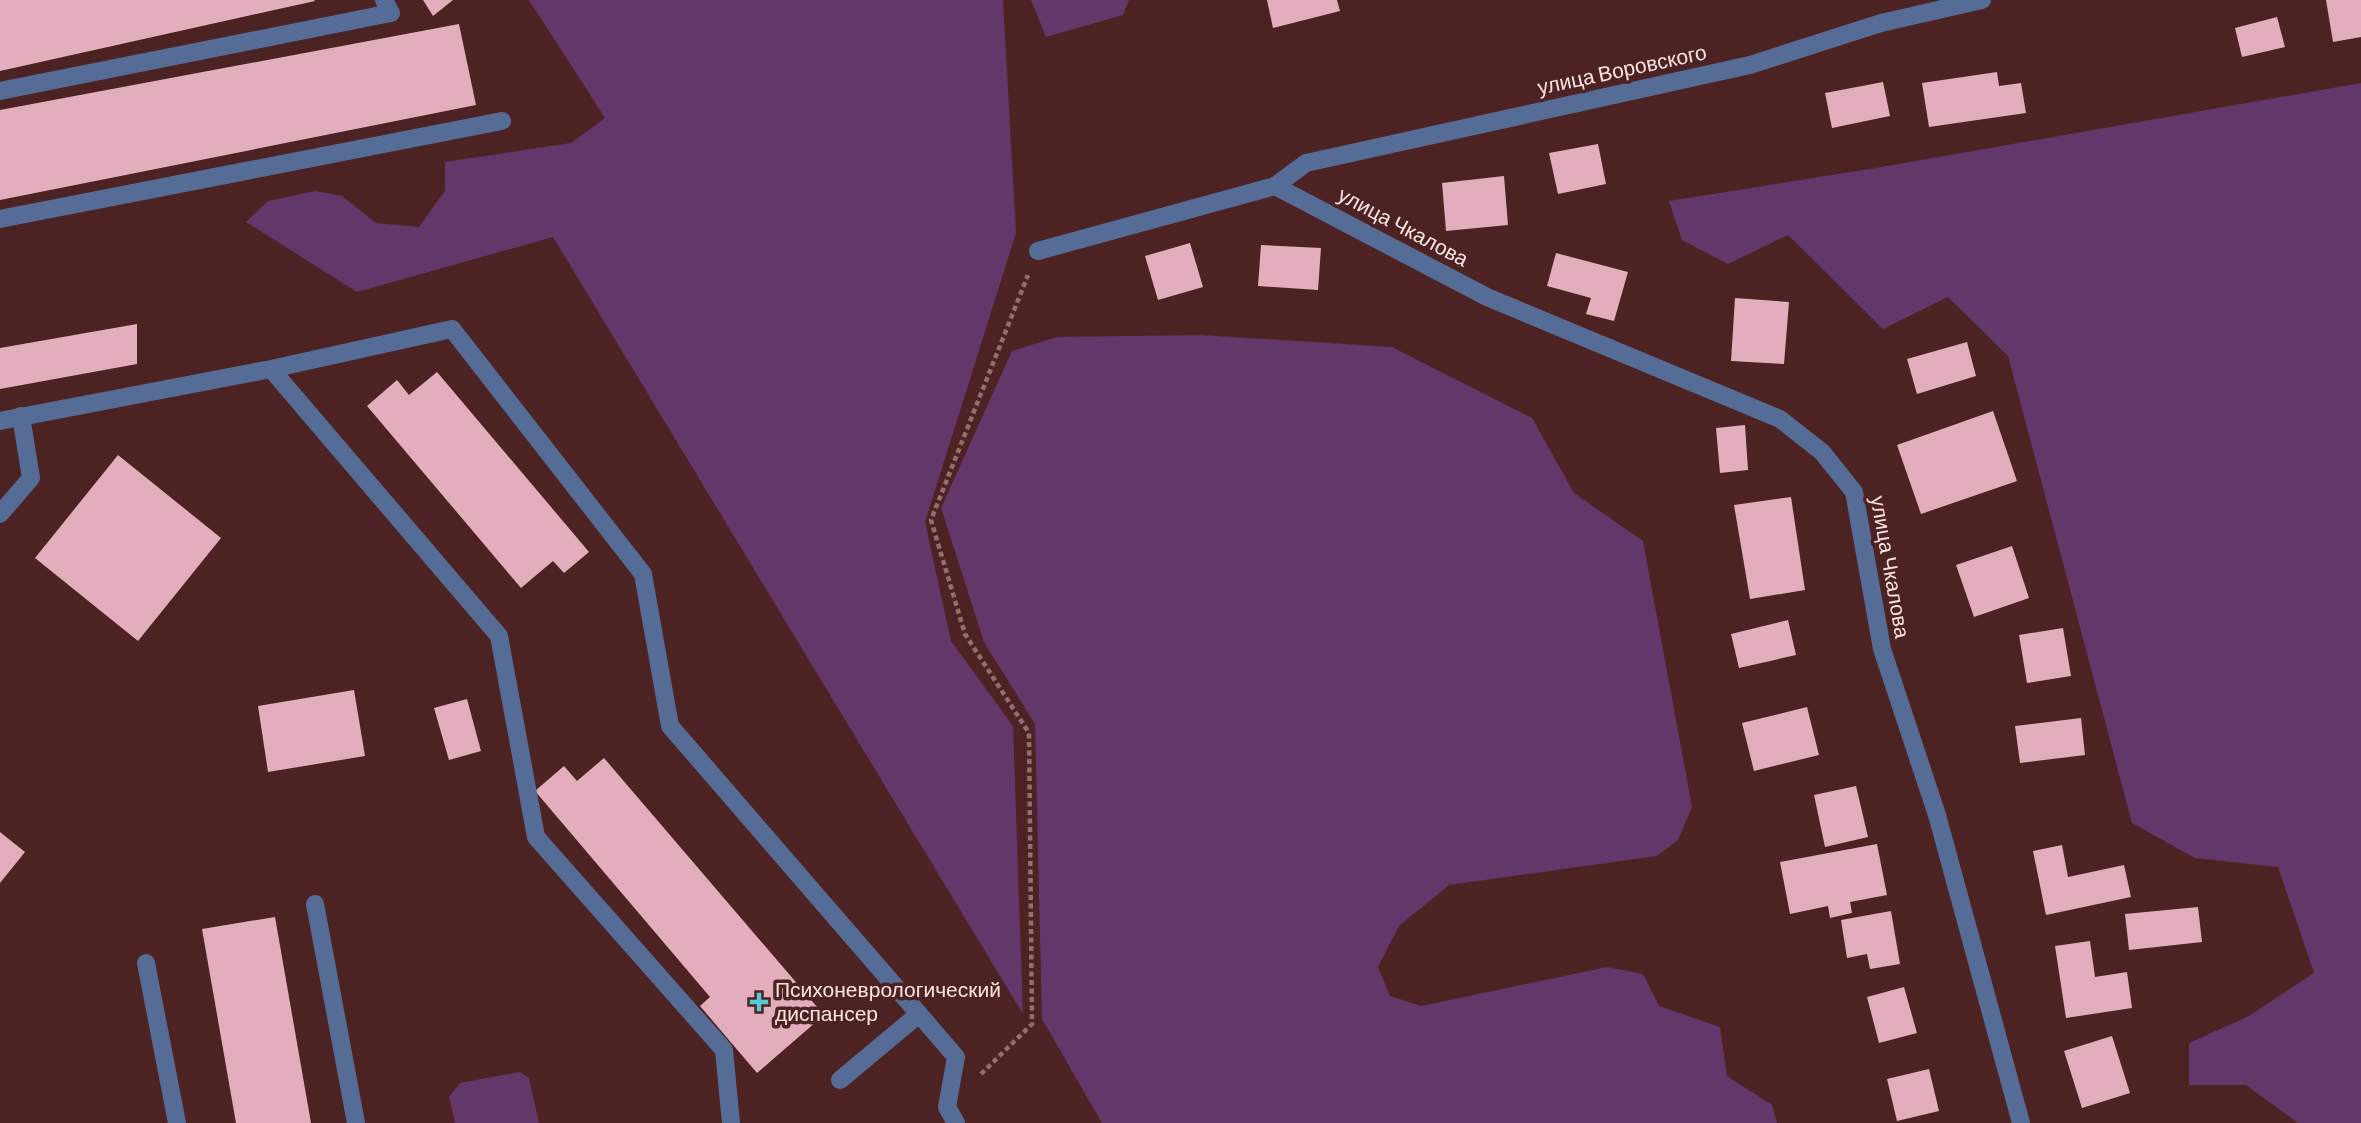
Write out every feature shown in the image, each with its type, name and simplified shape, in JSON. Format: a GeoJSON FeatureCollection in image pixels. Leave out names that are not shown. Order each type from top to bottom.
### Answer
{"type":"FeatureCollection","features":[{"type":"Feature","properties":{"kind":"street"},"geometry":{"type":"LineString","coordinates":[[0,91],[391,13],[384,0]]}},
{"type":"Feature","properties":{"kind":"street","name":"улица Воровского"},"geometry":{"type":"LineString","coordinates":[[1275,186],[1306,163],[1750,65],[1881,23],[1982,0]]}},
{"type":"Feature","properties":{"kind":"street"},"geometry":{"type":"LineString","coordinates":[[0,219],[502,121]]}},
{"type":"Feature","properties":{"kind":"street"},"geometry":{"type":"LineString","coordinates":[[1038,251],[1275,186]]}},
{"type":"Feature","properties":{"kind":"street","name":"улица Чкалова"},"geometry":{"type":"LineString","coordinates":[[1275,186],[1486,297],[1780,419],[1822,452],[1854,492],[1882,649],[1937,816],[2021,1123]]}},
{"type":"Feature","properties":{"kind":"street"},"geometry":{"type":"LineString","coordinates":[[0,421],[271,369],[452,329],[643,574],[670,726],[956,1057],[947,1107],[956,1123]]}},
{"type":"Feature","properties":{"kind":"street"},"geometry":{"type":"LineString","coordinates":[[271,369],[499,636],[536,837],[724,1050],[731,1123]]}},
{"type":"Feature","properties":{"kind":"street"},"geometry":{"type":"LineString","coordinates":[[0,514],[31,478],[21,416]]}},
{"type":"Feature","properties":{"kind":"street"},"geometry":{"type":"LineString","coordinates":[[316,904],[356,1123]]}},
{"type":"Feature","properties":{"kind":"street"},"geometry":{"type":"LineString","coordinates":[[146,963],[177,1123]]}},
{"type":"Feature","properties":{"kind":"street"},"geometry":{"type":"LineString","coordinates":[[840,1080],[919,1014]]}},
{"type":"Feature","properties":{"kind":"path"},"geometry":{"type":"LineString","coordinates":[[947,1107],[1032,1024],[1028,733],[965,634],[931,520],[1038,251]]}},
{"type":"Feature","properties":{"kind":"shaded area"},"geometry":{"type":"Polygon","coordinates":[[[529,0],[1003,0],[1016,233],[925,522],[951,641],[1013,726],[1023,1014],[553,237],[357,292],[246,222],[268,201],[315,191],[342,196],[376,223],[419,227],[445,191],[445,162],[571,143],[605,118],[529,0]]]}},
{"type":"Feature","properties":{"kind":"shaded area"},"geometry":{"type":"Polygon","coordinates":[[[1031,0],[1129,0],[1123,15],[1046,37],[1031,0]]]}},
{"type":"Feature","properties":{"kind":"shaded area"},"geometry":{"type":"Polygon","coordinates":[[[2361,83],[2361,1123],[2298,1123],[2246,1085],[2189,1085],[2189,1043],[2249,1016],[2314,973],[2278,867],[2195,858],[2132,823],[2008,356],[1948,297],[1883,329],[1788,235],[1728,264],[1682,240],[1669,201],[1876,168],[2361,83]]]}},
{"type":"Feature","properties":{"kind":"shaded area"},"geometry":{"type":"Polygon","coordinates":[[[1201,335],[1392,347],[1532,418],[1574,493],[1643,541],[1692,807],[1678,840],[1657,856],[1449,885],[1399,926],[1378,967],[1390,996],[1421,1006],[1607,967],[1643,974],[1659,1006],[1720,1027],[1727,1076],[1772,1105],[1777,1123],[1102,1123],[1042,1019],[1035,724],[984,642],[941,508],[1012,351],[1057,337],[1201,335]]]}},
{"type":"Feature","properties":{"kind":"shaded area"},"geometry":{"type":"Polygon","coordinates":[[[520,1072],[529,1078],[539,1123],[455,1123],[449,1097],[460,1083],[520,1072]]]}},
{"type":"Feature","properties":{"kind":"building"},"geometry":{"type":"Polygon","coordinates":[[[0,0],[314,0],[315,1],[0,71],[0,0]]]}},
{"type":"Feature","properties":{"kind":"building"},"geometry":{"type":"Polygon","coordinates":[[[423,0],[453,0],[433,16],[423,0]]]}},
{"type":"Feature","properties":{"kind":"building"},"geometry":{"type":"Polygon","coordinates":[[[1267,0],[1337,0],[1340,11],[1273,28],[1267,0]]]}},
{"type":"Feature","properties":{"kind":"building"},"geometry":{"type":"Polygon","coordinates":[[[2326,0],[2361,0],[2361,37],[2333,42],[2326,0]]]}},
{"type":"Feature","properties":{"kind":"building"},"geometry":{"type":"Polygon","coordinates":[[[2277,17],[2285,47],[2242,57],[2235,28],[2277,17]]]}},
{"type":"Feature","properties":{"kind":"building"},"geometry":{"type":"Polygon","coordinates":[[[459,24],[476,105],[0,200],[0,110],[459,24]]]}},
{"type":"Feature","properties":{"kind":"building"},"geometry":{"type":"Polygon","coordinates":[[[1997,72],[1999,86],[2021,83],[2026,113],[1929,127],[1922,83],[1997,72]]]}},
{"type":"Feature","properties":{"kind":"building"},"geometry":{"type":"Polygon","coordinates":[[[1883,82],[1890,116],[1832,128],[1825,93],[1883,82]]]}},
{"type":"Feature","properties":{"kind":"building"},"geometry":{"type":"Polygon","coordinates":[[[1598,144],[1606,184],[1558,194],[1549,153],[1598,144]]]}},
{"type":"Feature","properties":{"kind":"building"},"geometry":{"type":"Polygon","coordinates":[[[1504,176],[1508,225],[1446,231],[1442,183],[1504,176]]]}},
{"type":"Feature","properties":{"kind":"building"},"geometry":{"type":"Polygon","coordinates":[[[1190,243],[1203,287],[1158,300],[1145,256],[1190,243]]]}},
{"type":"Feature","properties":{"kind":"building"},"geometry":{"type":"Polygon","coordinates":[[[1261,245],[1321,248],[1318,290],[1258,286],[1261,245]]]}},
{"type":"Feature","properties":{"kind":"building"},"geometry":{"type":"Polygon","coordinates":[[[1556,253],[1628,272],[1614,321],[1586,314],[1591,298],[1547,286],[1556,253]]]}},
{"type":"Feature","properties":{"kind":"building"},"geometry":{"type":"Polygon","coordinates":[[[1735,298],[1789,302],[1784,364],[1731,361],[1735,298]]]}},
{"type":"Feature","properties":{"kind":"building"},"geometry":{"type":"Polygon","coordinates":[[[137,324],[137,364],[0,389],[0,348],[137,324]]]}},
{"type":"Feature","properties":{"kind":"building"},"geometry":{"type":"Polygon","coordinates":[[[1967,342],[1976,376],[1917,394],[1907,359],[1967,342]]]}},
{"type":"Feature","properties":{"kind":"building"},"geometry":{"type":"Polygon","coordinates":[[[437,372],[589,552],[564,573],[553,561],[521,588],[367,406],[397,380],[409,395],[437,372]]]}},
{"type":"Feature","properties":{"kind":"building"},"geometry":{"type":"Polygon","coordinates":[[[1993,411],[2017,481],[1921,514],[1897,445],[1993,411]]]}},
{"type":"Feature","properties":{"kind":"building"},"geometry":{"type":"Polygon","coordinates":[[[1745,425],[1748,470],[1720,473],[1716,428],[1745,425]]]}},
{"type":"Feature","properties":{"kind":"building"},"geometry":{"type":"Polygon","coordinates":[[[118,455],[221,538],[138,641],[35,558],[118,455]]]}},
{"type":"Feature","properties":{"kind":"building"},"geometry":{"type":"Polygon","coordinates":[[[1791,497],[1805,590],[1750,599],[1734,505],[1791,497]]]}},
{"type":"Feature","properties":{"kind":"building"},"geometry":{"type":"Polygon","coordinates":[[[2012,546],[2029,598],[1974,617],[1956,565],[2012,546]]]}},
{"type":"Feature","properties":{"kind":"building"},"geometry":{"type":"Polygon","coordinates":[[[1788,620],[1796,655],[1739,668],[1731,634],[1788,620]]]}},
{"type":"Feature","properties":{"kind":"building"},"geometry":{"type":"Polygon","coordinates":[[[2063,628],[2071,676],[2027,683],[2019,635],[2063,628]]]}},
{"type":"Feature","properties":{"kind":"building"},"geometry":{"type":"Polygon","coordinates":[[[354,690],[365,756],[268,772],[258,706],[354,690]]]}},
{"type":"Feature","properties":{"kind":"building"},"geometry":{"type":"Polygon","coordinates":[[[467,699],[481,751],[449,760],[434,708],[467,699]]]}},
{"type":"Feature","properties":{"kind":"building"},"geometry":{"type":"Polygon","coordinates":[[[1807,707],[1819,755],[1754,771],[1742,723],[1807,707]]]}},
{"type":"Feature","properties":{"kind":"building"},"geometry":{"type":"Polygon","coordinates":[[[2081,718],[2085,755],[2020,763],[2015,726],[2081,718]]]}},
{"type":"Feature","properties":{"kind":"building"},"geometry":{"type":"Polygon","coordinates":[[[604,758],[824,1015],[757,1073],[700,1006],[710,997],[535,791],[564,766],[577,781],[604,758]]]}},
{"type":"Feature","properties":{"kind":"building"},"geometry":{"type":"Polygon","coordinates":[[[1856,786],[1868,837],[1825,847],[1814,795],[1856,786]]]}},
{"type":"Feature","properties":{"kind":"building"},"geometry":{"type":"Polygon","coordinates":[[[0,832],[25,852],[0,883],[0,832]]]}},
{"type":"Feature","properties":{"kind":"building"},"geometry":{"type":"Polygon","coordinates":[[[1877,844],[1887,895],[1850,902],[1852,913],[1830,918],[1828,906],[1790,914],[1780,862],[1877,844]]]}},
{"type":"Feature","properties":{"kind":"building"},"geometry":{"type":"Polygon","coordinates":[[[2062,845],[2068,877],[2124,865],[2131,897],[2046,915],[2033,851],[2062,845]]]}},
{"type":"Feature","properties":{"kind":"building"},"geometry":{"type":"Polygon","coordinates":[[[2198,907],[2202,942],[2129,950],[2125,914],[2198,907]]]}},
{"type":"Feature","properties":{"kind":"building"},"geometry":{"type":"Polygon","coordinates":[[[1891,911],[1900,964],[1870,969],[1867,954],[1847,958],[1841,920],[1891,911]]]}},
{"type":"Feature","properties":{"kind":"building"},"geometry":{"type":"Polygon","coordinates":[[[275,917],[311,1123],[236,1123],[202,929],[275,917]]]}},
{"type":"Feature","properties":{"kind":"building"},"geometry":{"type":"Polygon","coordinates":[[[2090,941],[2095,977],[2127,972],[2132,1008],[2066,1018],[2055,946],[2090,941]]]}},
{"type":"Feature","properties":{"kind":"building"},"geometry":{"type":"Polygon","coordinates":[[[1904,987],[1917,1033],[1879,1043],[1867,997],[1904,987]]]}},
{"type":"Feature","properties":{"kind":"building"},"geometry":{"type":"Polygon","coordinates":[[[2112,1036],[2130,1093],[2082,1108],[2064,1051],[2112,1036]]]}},
{"type":"Feature","properties":{"kind":"building"},"geometry":{"type":"Polygon","coordinates":[[[1929,1069],[1939,1111],[1897,1121],[1887,1079],[1929,1069]]]}},
{"type":"Feature","properties":{"kind":"place","name":"Психоневрологический диспансер"},"geometry":{"type":"Point","coordinates":[759,1002]}}]}
